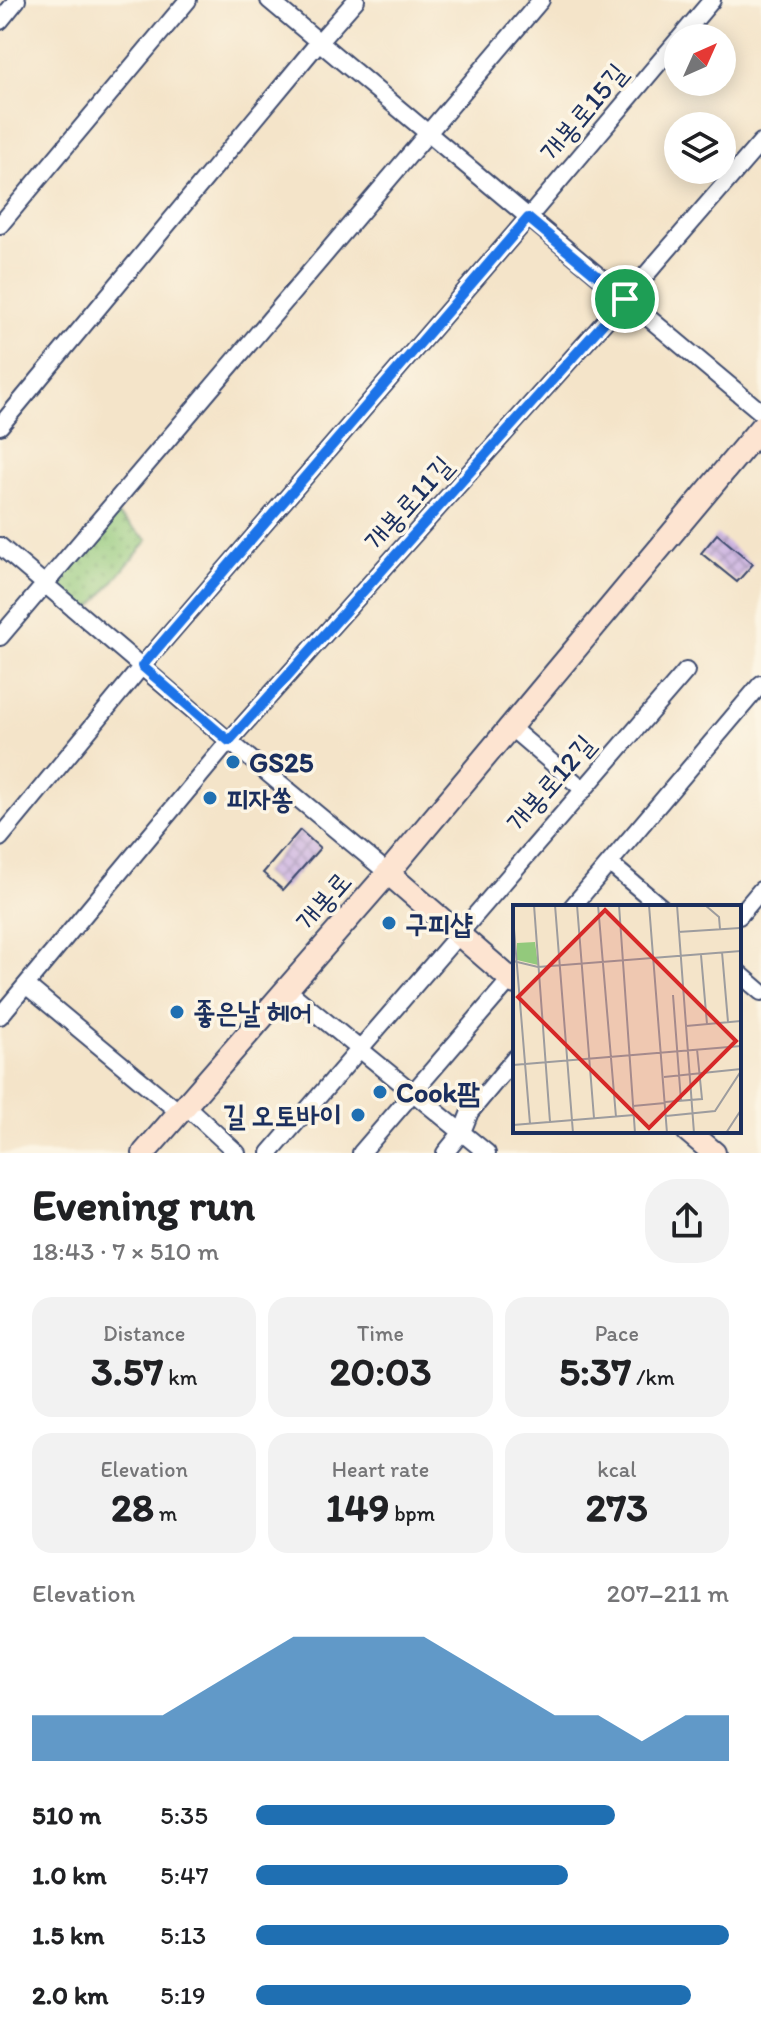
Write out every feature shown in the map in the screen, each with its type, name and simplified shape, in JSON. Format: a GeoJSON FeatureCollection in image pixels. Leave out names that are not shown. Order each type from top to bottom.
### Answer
{"type":"FeatureCollection","features":[{"type":"Feature","properties":{"kind":"main road","name":"개봉로"},"geometry":{"type":"LineString","coordinates":[[144,1153],[388,873],[761,427]]}},
{"type":"Feature","properties":{"kind":"main road"},"geometry":{"type":"LineString","coordinates":[[388,873],[513,978]]}},
{"type":"Feature","properties":{"kind":"main road"},"geometry":{"type":"LineString","coordinates":[[690,1133],[714,1153]]}},
{"type":"Feature","properties":{"kind":"street"},"geometry":{"type":"LineString","coordinates":[[0,21],[17,0]]}},
{"type":"Feature","properties":{"kind":"street"},"geometry":{"type":"LineString","coordinates":[[0,225],[188,0]]}},
{"type":"Feature","properties":{"kind":"street"},"geometry":{"type":"LineString","coordinates":[[269,0],[761,412]]}},
{"type":"Feature","properties":{"kind":"street"},"geometry":{"type":"LineString","coordinates":[[0,426],[356,0]]}},
{"type":"Feature","properties":{"kind":"street"},"geometry":{"type":"LineString","coordinates":[[0,637],[541,0]]}},
{"type":"Feature","properties":{"kind":"street","name":"개봉로15길"},"geometry":{"type":"LineString","coordinates":[[692,24],[712,0]]}},
{"type":"Feature","properties":{"kind":"street","name":"개봉로15길"},"geometry":{"type":"LineString","coordinates":[[528,218],[664,57]]}},
{"type":"Feature","properties":{"kind":"street"},"geometry":{"type":"LineString","coordinates":[[625,299],[761,142]]}},
{"type":"Feature","properties":{"kind":"street"},"geometry":{"type":"LineString","coordinates":[[0,838],[142,666],[528,218]]}},
{"type":"Feature","properties":{"kind":"street","name":"개봉로11길"},"geometry":{"type":"LineString","coordinates":[[0,1016],[229,741],[625,299]]}},
{"type":"Feature","properties":{"kind":"street"},"geometry":{"type":"LineString","coordinates":[[0,546],[388,873]]}},
{"type":"Feature","properties":{"kind":"street","name":"개봉로12길"},"geometry":{"type":"LineString","coordinates":[[270,1153],[686,671]]}},
{"type":"Feature","properties":{"kind":"street"},"geometry":{"type":"LineString","coordinates":[[574,905],[761,684]]}},
{"type":"Feature","properties":{"kind":"street"},"geometry":{"type":"LineString","coordinates":[[510,727],[584,790]]}},
{"type":"Feature","properties":{"kind":"street"},"geometry":{"type":"LineString","coordinates":[[609,863],[659,905]]}},
{"type":"Feature","properties":{"kind":"street"},"geometry":{"type":"LineString","coordinates":[[741,914],[761,890]]}},
{"type":"Feature","properties":{"kind":"street"},"geometry":{"type":"LineString","coordinates":[[741,975],[761,992]]}},
{"type":"Feature","properties":{"kind":"street"},"geometry":{"type":"LineString","coordinates":[[361,1153],[513,980]]}},
{"type":"Feature","properties":{"kind":"street"},"geometry":{"type":"LineString","coordinates":[[26,985],[237,1153]]}},
{"type":"Feature","properties":{"kind":"street"},"geometry":{"type":"LineString","coordinates":[[286,989],[487,1153]]}},
{"type":"Feature","properties":{"kind":"street"},"geometry":{"type":"LineString","coordinates":[[445,1153],[462,1132],[470,1112],[513,1060]]}},
{"type":"Feature","properties":{"kind":"green space"},"geometry":{"type":"Polygon","coordinates":[[[115,513],[148,540],[84,617],[55,584],[115,513]]]}},
{"type":"Feature","properties":{"kind":"building"},"geometry":{"type":"Polygon","coordinates":[[[717,534],[753,564],[737,582],[701,553],[717,534]]]}},
{"type":"Feature","properties":{"kind":"building"},"geometry":{"type":"Polygon","coordinates":[[[300,830],[320,848],[283,890],[263,873],[300,830]]]}},
{"type":"Feature","properties":{"kind":"place","name":"GS25"},"geometry":{"type":"Point","coordinates":[233,762]}},
{"type":"Feature","properties":{"kind":"place","name":"피자쏭"},"geometry":{"type":"Point","coordinates":[210,798]}},
{"type":"Feature","properties":{"kind":"place","name":"구피샵"},"geometry":{"type":"Point","coordinates":[389,923]}},
{"type":"Feature","properties":{"kind":"place","name":"좋은날 헤어"},"geometry":{"type":"Point","coordinates":[177,1012]}},
{"type":"Feature","properties":{"kind":"place","name":"Cook팜"},"geometry":{"type":"Point","coordinates":[380,1092]}},
{"type":"Feature","properties":{"kind":"place","name":"길 오토바이"},"geometry":{"type":"Point","coordinates":[358,1115]}},
{"type":"Feature","properties":{"kind":"route"},"geometry":{"type":"LineString","coordinates":[[528,218],[625,299],[229,741],[142,666],[528,218]]}}]}
